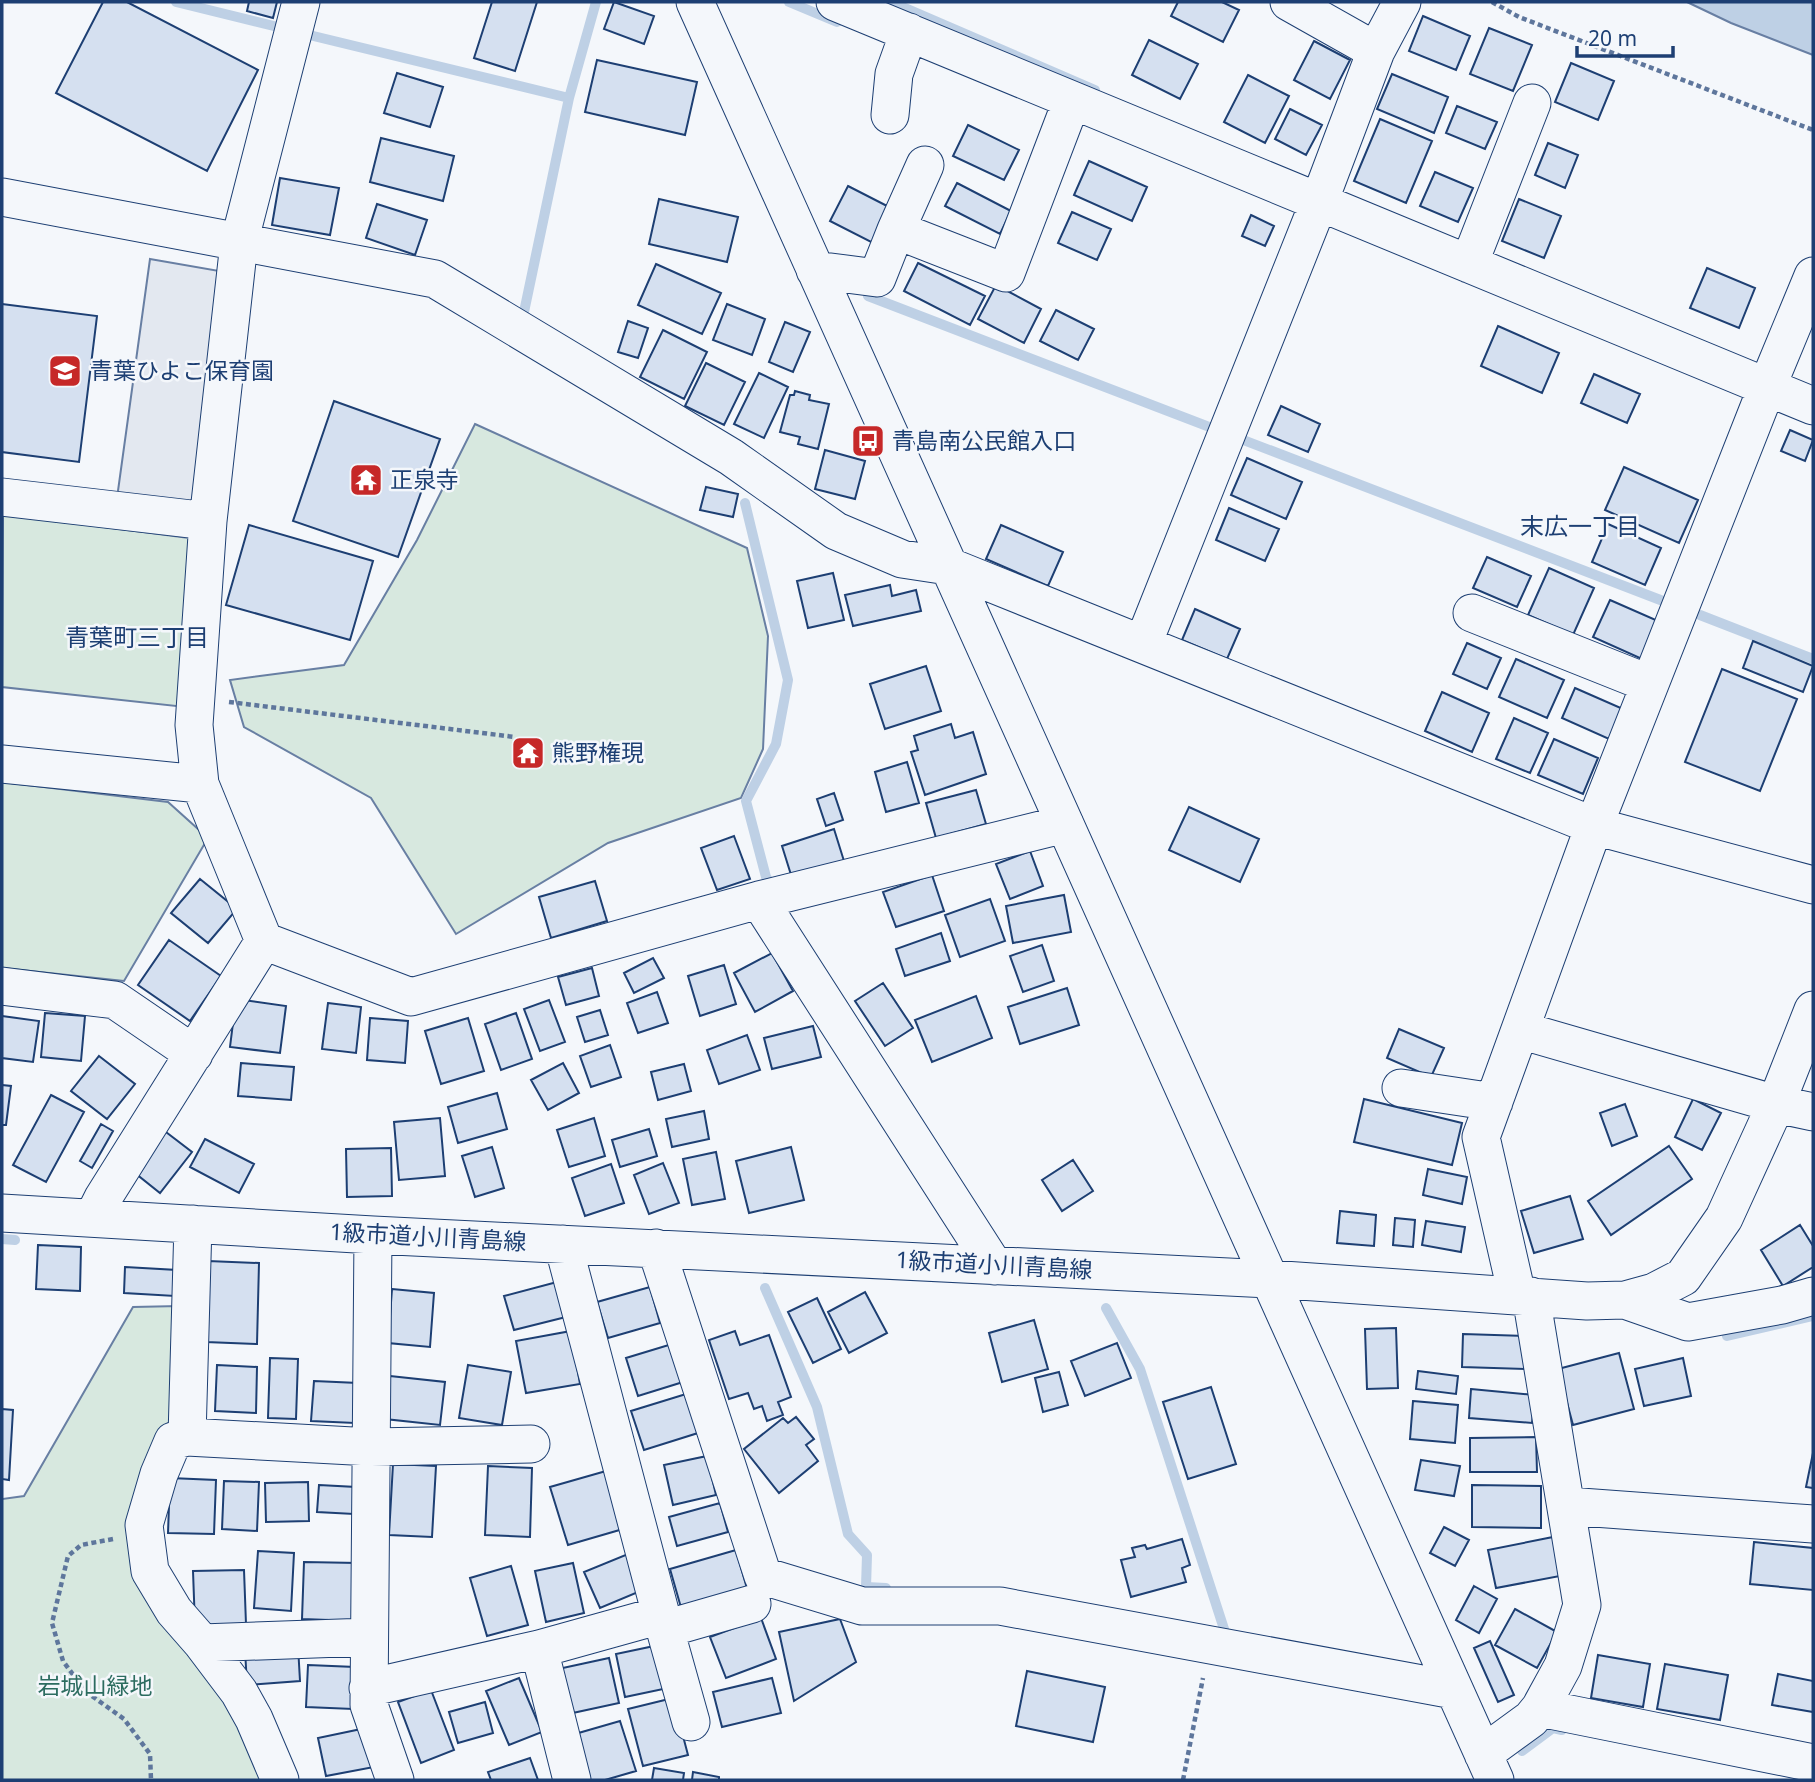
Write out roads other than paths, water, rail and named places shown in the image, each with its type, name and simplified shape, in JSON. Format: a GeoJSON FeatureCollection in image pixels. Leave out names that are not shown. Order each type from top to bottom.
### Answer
{"type":"FeatureCollection","features":[{"type":"Feature","properties":{"kind":"street"},"geometry":{"type":"LineString","coordinates":[[301,2],[239,243],[208,521],[194,725],[200,784],[264,941],[411,998],[759,900],[1065,824]]}},
{"type":"Feature","properties":{"kind":"street"},"geometry":{"type":"LineString","coordinates":[[695,2],[1489,1767],[1540,1708],[1563,1666],[1582,1605],[1567,1506],[1524,1296],[1481,1137],[1594,826],[1813,276]]}},
{"type":"Feature","properties":{"kind":"street"},"geometry":{"type":"LineString","coordinates":[[835,2],[909,32],[1066,116],[1317,204],[1469,264],[1772,375],[1813,406]]}},
{"type":"Feature","properties":{"kind":"street"},"geometry":{"type":"LineString","coordinates":[[1289,2],[1376,51]]}},
{"type":"Feature","properties":{"kind":"street"},"geometry":{"type":"LineString","coordinates":[[1143,644],[1376,51],[1402,2]]}},
{"type":"Feature","properties":{"kind":"street"},"geometry":{"type":"LineString","coordinates":[[890,115],[894,74],[909,32]]}},
{"type":"Feature","properties":{"kind":"street"},"geometry":{"type":"LineString","coordinates":[[1469,264],[1532,103]]}},
{"type":"Feature","properties":{"kind":"street"},"geometry":{"type":"LineString","coordinates":[[896,230],[1006,273],[1066,116]]}},
{"type":"Feature","properties":{"kind":"street"},"geometry":{"type":"LineString","coordinates":[[815,270],[877,278],[925,165]]}},
{"type":"Feature","properties":{"kind":"street"},"geometry":{"type":"LineString","coordinates":[[2,197],[435,279],[731,457],[836,531],[902,559],[948,566],[1594,826],[1813,885]]}},
{"type":"Feature","properties":{"kind":"street"},"geometry":{"type":"LineString","coordinates":[[2,497],[208,521]]}},
{"type":"Feature","properties":{"kind":"street"},"geometry":{"type":"LineString","coordinates":[[1472,613],[1650,684]]}},
{"type":"Feature","properties":{"kind":"street"},"geometry":{"type":"LineString","coordinates":[[2,764],[200,784]]}},
{"type":"Feature","properties":{"kind":"street"},"geometry":{"type":"LineString","coordinates":[[759,900],[994,1266]]}},
{"type":"Feature","properties":{"kind":"street"},"geometry":{"type":"LineString","coordinates":[[93,1218],[264,941]]}},
{"type":"Feature","properties":{"kind":"street"},"geometry":{"type":"LineString","coordinates":[[2,986],[115,1000],[194,1055]]}},
{"type":"Feature","properties":{"kind":"street","name":"1級市道小川青島線"},"geometry":{"type":"LineString","coordinates":[[2,1213],[373,1235],[1269,1279],[1587,1300],[1625,1300],[1654,1292],[1683,1278],[1724,1218],[1776,1104],[1813,1010]]}},
{"type":"Feature","properties":{"kind":"street"},"geometry":{"type":"LineString","coordinates":[[1520,1030],[1776,1104],[1813,1112]]}},
{"type":"Feature","properties":{"kind":"street"},"geometry":{"type":"LineString","coordinates":[[1401,1088],[1494,1102]]}},
{"type":"Feature","properties":{"kind":"street"},"geometry":{"type":"LineString","coordinates":[[187,1437],[192,1224]]}},
{"type":"Feature","properties":{"kind":"street"},"geometry":{"type":"LineString","coordinates":[[373,1235],[368,1688],[369,1704],[395,1780]]}},
{"type":"Feature","properties":{"kind":"street"},"geometry":{"type":"LineString","coordinates":[[563,1244],[691,1722]]}},
{"type":"Feature","properties":{"kind":"street"},"geometry":{"type":"LineString","coordinates":[[656,1248],[762,1576],[862,1606],[1000,1606],[1454,1690]]}},
{"type":"Feature","properties":{"kind":"street"},"geometry":{"type":"LineString","coordinates":[[1625,1300],[1688,1322],[1813,1296]]}},
{"type":"Feature","properties":{"kind":"street"},"geometry":{"type":"LineString","coordinates":[[280,1780],[244,1701],[202,1643],[174,1611],[150,1571],[145,1525],[159,1474],[173,1441],[187,1437],[371,1447],[531,1444]]}},
{"type":"Feature","properties":{"kind":"street"},"geometry":{"type":"LineString","coordinates":[[1567,1506],[1813,1524]]}},
{"type":"Feature","properties":{"kind":"street"},"geometry":{"type":"LineString","coordinates":[[368,1688],[539,1648],[752,1604]]}},
{"type":"Feature","properties":{"kind":"street"},"geometry":{"type":"LineString","coordinates":[[202,1643],[369,1637]]}},
{"type":"Feature","properties":{"kind":"street"},"geometry":{"type":"LineString","coordinates":[[539,1648],[572,1780]]}},
{"type":"Feature","properties":{"kind":"street"},"geometry":{"type":"LineString","coordinates":[[1540,1708],[1813,1763]]}},
{"type":"Feature","properties":{"kind":"water"},"geometry":{"type":"Polygon","coordinates":[[[1687,2],[1813,2],[1813,55],[1731,23],[1687,2]]]}},
{"type":"Feature","properties":{"kind":"waterway"},"geometry":{"type":"LineString","coordinates":[[176,2],[286,29]]}},
{"type":"Feature","properties":{"kind":"waterway"},"geometry":{"type":"LineString","coordinates":[[524,312],[569,98],[596,2]]}},
{"type":"Feature","properties":{"kind":"waterway"},"geometry":{"type":"LineString","coordinates":[[789,2],[837,22]]}},
{"type":"Feature","properties":{"kind":"waterway"},"geometry":{"type":"LineString","coordinates":[[891,2],[1095,90]]}},
{"type":"Feature","properties":{"kind":"waterway"},"geometry":{"type":"LineString","coordinates":[[301,33],[569,98]]}},
{"type":"Feature","properties":{"kind":"waterway"},"geometry":{"type":"LineString","coordinates":[[868,296],[1663,601]]}},
{"type":"Feature","properties":{"kind":"waterway"},"geometry":{"type":"LineString","coordinates":[[745,503],[788,680],[776,744],[746,801],[766,877],[774,889]]}},
{"type":"Feature","properties":{"kind":"waterway"},"geometry":{"type":"LineString","coordinates":[[1700,615],[1813,659]]}},
{"type":"Feature","properties":{"kind":"waterway"},"geometry":{"type":"LineString","coordinates":[[2,1239],[15,1240]]}},
{"type":"Feature","properties":{"kind":"waterway"},"geometry":{"type":"LineString","coordinates":[[765,1288],[817,1407],[848,1534],[867,1555],[866,1587],[886,1588]]}},
{"type":"Feature","properties":{"kind":"waterway"},"geometry":{"type":"LineString","coordinates":[[1106,1308],[1140,1369],[1225,1632]]}},
{"type":"Feature","properties":{"kind":"waterway"},"geometry":{"type":"LineString","coordinates":[[1727,1336],[1813,1316]]}},
{"type":"Feature","properties":{"kind":"waterway"},"geometry":{"type":"LineString","coordinates":[[1522,1751],[1553,1728],[1562,1730]]}},
{"type":"Feature","properties":{"kind":"place","name":"青葉ひよこ保育園"},"geometry":{"type":"Point","coordinates":[65,371]}},
{"type":"Feature","properties":{"kind":"place","name":"青島南公民館入口"},"geometry":{"type":"Point","coordinates":[868,441]}},
{"type":"Feature","properties":{"kind":"place","name":"正泉寺"},"geometry":{"type":"Point","coordinates":[366,480]}},
{"type":"Feature","properties":{"kind":"place","name":"熊野権現"},"geometry":{"type":"Point","coordinates":[528,753]}},
{"type":"Feature","properties":{"kind":"district","name":"末広一丁目"},"geometry":{"type":"Point","coordinates":[1580,527]}},
{"type":"Feature","properties":{"kind":"district","name":"青葉町三丁目"},"geometry":{"type":"Point","coordinates":[137,638]}},
{"type":"Feature","properties":{"kind":"park label","name":"岩城山緑地"},"geometry":{"type":"Point","coordinates":[95,1686]}}]}
